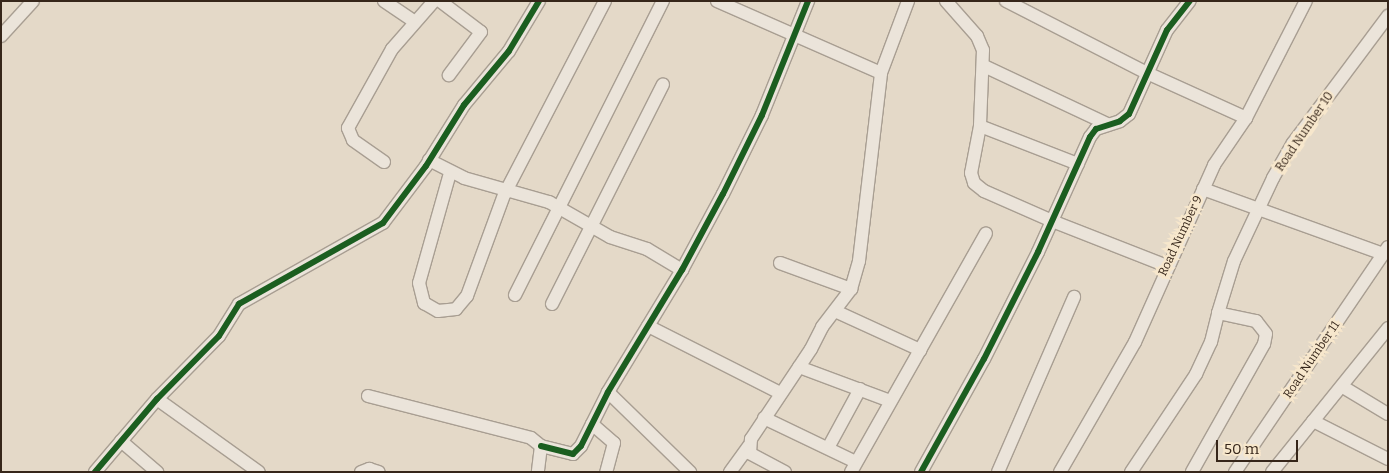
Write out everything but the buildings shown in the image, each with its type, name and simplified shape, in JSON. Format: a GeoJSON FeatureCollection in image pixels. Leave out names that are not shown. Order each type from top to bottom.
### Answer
{"type":"FeatureCollection","features":[{"type":"Feature","properties":{"kind":"street"},"geometry":{"type":"LineString","coordinates":[[1,36],[33,1]]}},
{"type":"Feature","properties":{"kind":"street"},"geometry":{"type":"LineString","coordinates":[[384,1],[415,22]]}},
{"type":"Feature","properties":{"kind":"street"},"geometry":{"type":"LineString","coordinates":[[384,162],[353,140],[348,128],[392,49],[434,1]]}},
{"type":"Feature","properties":{"kind":"street"},"geometry":{"type":"LineString","coordinates":[[440,1],[481,32],[449,76]]}},
{"type":"Feature","properties":{"kind":"street"},"geometry":{"type":"LineString","coordinates":[[95,472],[157,399],[219,336],[239,304],[383,223],[429,160],[464,105],[513,44],[539,1]]}},
{"type":"Feature","properties":{"kind":"street"},"geometry":{"type":"LineString","coordinates":[[450,173],[419,283],[424,303],[438,311],[456,309],[467,296],[508,188],[606,1]]}},
{"type":"Feature","properties":{"kind":"street"},"geometry":{"type":"LineString","coordinates":[[515,294],[557,206],[663,1]]}},
{"type":"Feature","properties":{"kind":"street"},"geometry":{"type":"LineString","coordinates":[[717,1],[882,73]]}},
{"type":"Feature","properties":{"kind":"street"},"geometry":{"type":"LineString","coordinates":[[368,396],[531,438],[541,446],[573,454],[581,446],[608,392],[682,270],[762,115],[796,36],[808,1]]}},
{"type":"Feature","properties":{"kind":"street"},"geometry":{"type":"LineString","coordinates":[[730,472],[749,446],[780,393],[851,290],[859,261],[882,73],[908,1]]}},
{"type":"Feature","properties":{"kind":"street"},"geometry":{"type":"LineString","coordinates":[[946,1],[977,36],[984,50],[984,66],[981,78],[980,126],[971,169],[974,183],[984,191],[1052,221],[1167,266]]}},
{"type":"Feature","properties":{"kind":"street"},"geometry":{"type":"LineString","coordinates":[[1006,1],[1147,73],[1246,118]]}},
{"type":"Feature","properties":{"kind":"street"},"geometry":{"type":"LineString","coordinates":[[921,472],[984,359],[1052,221],[1090,137],[1107,124],[1120,121],[1129,114],[1167,30],[1190,1]]}},
{"type":"Feature","properties":{"kind":"street","name":"Road Number 9"},"geometry":{"type":"LineString","coordinates":[[1060,472],[1127,357],[1214,165],[1246,118],[1306,1]]}},
{"type":"Feature","properties":{"kind":"street","name":"Road Number 10"},"geometry":{"type":"LineString","coordinates":[[1131,472],[1196,374],[1211,342],[1234,261],[1258,210],[1294,143],[1388,16]]}},
{"type":"Feature","properties":{"kind":"street"},"geometry":{"type":"LineString","coordinates":[[984,66],[1107,124]]}},
{"type":"Feature","properties":{"kind":"street"},"geometry":{"type":"LineString","coordinates":[[552,304],[663,84]]}},
{"type":"Feature","properties":{"kind":"street"},"geometry":{"type":"LineString","coordinates":[[980,126],[1078,164]]}},
{"type":"Feature","properties":{"kind":"street"},"geometry":{"type":"LineString","coordinates":[[429,160],[450,173],[508,188],[557,206],[590,226],[622,242],[647,249],[682,270]]}},
{"type":"Feature","properties":{"kind":"street"},"geometry":{"type":"LineString","coordinates":[[1203,189],[1258,210],[1386,250]]}},
{"type":"Feature","properties":{"kind":"street"},"geometry":{"type":"LineString","coordinates":[[764,418],[828,448],[854,467],[986,233]]}},
{"type":"Feature","properties":{"kind":"street","name":"Road Number 11"},"geometry":{"type":"LineString","coordinates":[[1236,472],[1386,250]]}},
{"type":"Feature","properties":{"kind":"street"},"geometry":{"type":"LineString","coordinates":[[780,263],[851,290]]}},
{"type":"Feature","properties":{"kind":"street"},"geometry":{"type":"LineString","coordinates":[[998,472],[1074,296]]}},
{"type":"Feature","properties":{"kind":"street"},"geometry":{"type":"LineString","coordinates":[[835,311],[920,350]]}},
{"type":"Feature","properties":{"kind":"street"},"geometry":{"type":"LineString","coordinates":[[1192,472],[1246,380],[1266,334],[1256,321],[1218,313]]}},
{"type":"Feature","properties":{"kind":"street"},"geometry":{"type":"LineString","coordinates":[[648,326],[780,393]]}},
{"type":"Feature","properties":{"kind":"street"},"geometry":{"type":"LineString","coordinates":[[1272,472],[1343,388],[1388,328]]}},
{"type":"Feature","properties":{"kind":"street"},"geometry":{"type":"LineString","coordinates":[[799,367],[890,401]]}},
{"type":"Feature","properties":{"kind":"street"},"geometry":{"type":"LineString","coordinates":[[1343,388],[1388,414]]}},
{"type":"Feature","properties":{"kind":"street"},"geometry":{"type":"LineString","coordinates":[[828,448],[860,389]]}},
{"type":"Feature","properties":{"kind":"street"},"geometry":{"type":"LineString","coordinates":[[608,392],[690,472]]}},
{"type":"Feature","properties":{"kind":"street"},"geometry":{"type":"LineString","coordinates":[[157,399],[259,472]]}},
{"type":"Feature","properties":{"kind":"street"},"geometry":{"type":"LineString","coordinates":[[1314,421],[1388,459]]}},
{"type":"Feature","properties":{"kind":"street"},"geometry":{"type":"LineString","coordinates":[[592,424],[614,443],[606,472]]}},
{"type":"Feature","properties":{"kind":"street"},"geometry":{"type":"LineString","coordinates":[[121,441],[157,472]]}},
{"type":"Feature","properties":{"kind":"street"},"geometry":{"type":"LineString","coordinates":[[538,472],[541,446]]}},
{"type":"Feature","properties":{"kind":"street"},"geometry":{"type":"LineString","coordinates":[[749,446],[756,458],[785,472]]}},
{"type":"Feature","properties":{"kind":"street"},"geometry":{"type":"LineString","coordinates":[[361,472],[370,469],[379,472]]}},
{"type":"Feature","properties":{"kind":"cycle path"},"geometry":{"type":"LineString","coordinates":[[95,472],[157,399],[219,336],[239,304],[383,223],[426,166],[464,105],[509,51],[539,1]]}},
{"type":"Feature","properties":{"kind":"cycle path"},"geometry":{"type":"LineString","coordinates":[[541,446],[573,454],[581,446],[608,392],[682,270],[723,194],[762,115],[808,1]]}},
{"type":"Feature","properties":{"kind":"cycle path"},"geometry":{"type":"LineString","coordinates":[[921,472],[984,359],[1038,252],[1090,137],[1096,129],[1120,121],[1129,114],[1167,30],[1190,1]]}}]}
